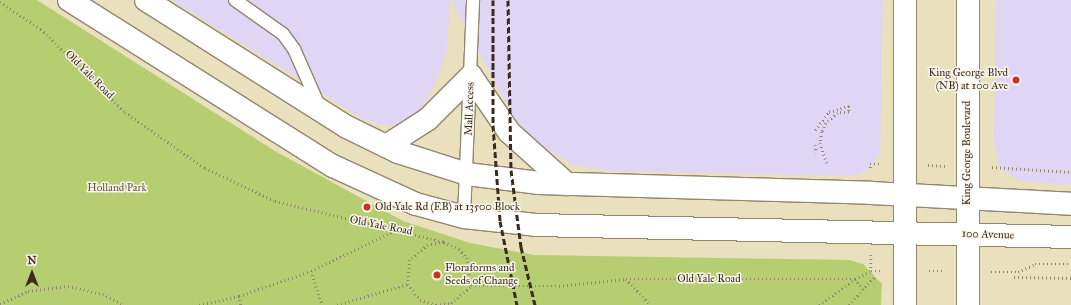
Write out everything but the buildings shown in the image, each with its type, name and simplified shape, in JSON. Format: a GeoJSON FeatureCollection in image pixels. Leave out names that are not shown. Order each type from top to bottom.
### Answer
{"type":"FeatureCollection","features":[{"type":"Feature","properties":{"kind":"main road"},"geometry":{"type":"LineString","coordinates":[[69,0],[333,166],[416,204],[464,217],[536,225],[904,233]]}},
{"type":"Feature","properties":{"kind":"main road"},"geometry":{"type":"LineString","coordinates":[[146,0],[322,111],[386,146],[467,174],[567,184],[904,195],[967,200],[1071,204]]}},
{"type":"Feature","properties":{"kind":"main road"},"geometry":{"type":"LineString","coordinates":[[905,0],[905,305]]}},
{"type":"Feature","properties":{"kind":"main road","name":"King George Boulevard"},"geometry":{"type":"LineString","coordinates":[[968,0],[968,305]]}},
{"type":"Feature","properties":{"kind":"main road"},"geometry":{"type":"LineString","coordinates":[[386,146],[428,119],[471,76],[509,132],[567,184]]}},
{"type":"Feature","properties":{"kind":"main road","name":"100 Avenue"},"geometry":{"type":"LineString","coordinates":[[904,233],[1071,237]]}},
{"type":"Feature","properties":{"kind":"lane"},"geometry":{"type":"LineString","coordinates":[[235,0],[283,34],[301,65],[322,111]]}},
{"type":"Feature","properties":{"kind":"lane","name":"Mall Access"},"geometry":{"type":"LineString","coordinates":[[464,217],[467,174],[473,0]]}},
{"type":"Feature","properties":{"kind":"path","name":"Old Yale Road"},"geometry":{"type":"LineString","coordinates":[[0,2],[41,29],[125,112],[205,168],[275,201],[334,217],[400,228],[444,242],[459,249],[467,258],[471,286],[559,286],[626,279],[855,279],[871,271]]}},
{"type":"Feature","properties":{"kind":"path"},"geometry":{"type":"LineString","coordinates":[[815,130],[829,112],[849,106],[849,112],[831,118],[822,132],[820,143],[827,163]]}},
{"type":"Feature","properties":{"kind":"path"},"geometry":{"type":"LineString","coordinates":[[815,145],[817,153]]}},
{"type":"Feature","properties":{"kind":"path"},"geometry":{"type":"LineString","coordinates":[[870,164],[1009,167],[1071,172]]}},
{"type":"Feature","properties":{"kind":"path"},"geometry":{"type":"LineString","coordinates":[[199,305],[239,296],[311,270],[400,228]]}},
{"type":"Feature","properties":{"kind":"path"},"geometry":{"type":"LineString","coordinates":[[422,305],[408,284],[410,260],[428,245],[444,242]]}},
{"type":"Feature","properties":{"kind":"path"},"geometry":{"type":"LineString","coordinates":[[1014,272],[1035,264],[1071,264]]}},
{"type":"Feature","properties":{"kind":"path"},"geometry":{"type":"LineString","coordinates":[[311,270],[323,305]]}},
{"type":"Feature","properties":{"kind":"path"},"geometry":{"type":"LineString","coordinates":[[849,305],[875,276]]}},
{"type":"Feature","properties":{"kind":"path"},"geometry":{"type":"LineString","coordinates":[[1014,277],[1071,278]]}},
{"type":"Feature","properties":{"kind":"path"},"geometry":{"type":"LineString","coordinates":[[626,279],[651,305]]}},
{"type":"Feature","properties":{"kind":"path"},"geometry":{"type":"LineString","coordinates":[[818,305],[855,279],[863,289]]}},
{"type":"Feature","properties":{"kind":"path"},"geometry":{"type":"LineString","coordinates":[[337,305],[408,284]]}},
{"type":"Feature","properties":{"kind":"path"},"geometry":{"type":"LineString","coordinates":[[0,304],[28,291],[68,286],[103,294],[124,305]]}},
{"type":"Feature","properties":{"kind":"path"},"geometry":{"type":"LineString","coordinates":[[420,300],[436,305],[451,304],[471,286]]}},
{"type":"Feature","properties":{"kind":"path"},"geometry":{"type":"LineString","coordinates":[[239,296],[241,305]]}},
{"type":"Feature","properties":{"kind":"shaded area"},"geometry":{"type":"Polygon","coordinates":[[[172,0],[450,0],[447,50],[433,89],[419,112],[398,124],[382,125],[363,119],[172,0]]]}},
{"type":"Feature","properties":{"kind":"shaded area"},"geometry":{"type":"Polygon","coordinates":[[[451,0],[883,0],[880,154],[869,169],[853,176],[612,171],[573,165],[524,136],[451,0]]]}},
{"type":"Feature","properties":{"kind":"shaded area"},"geometry":{"type":"Polygon","coordinates":[[[996,0],[1071,0],[1071,185],[1021,181],[1002,170],[998,162],[994,139],[996,0]]]}},
{"type":"Feature","properties":{"kind":"green space","name":"Holland Park"},"geometry":{"type":"Polygon","coordinates":[[[0,0],[37,0],[275,151],[403,221],[470,243],[534,255],[849,260],[863,264],[882,284],[881,305],[0,305],[0,0]]]}},
{"type":"Feature","properties":{"kind":"railway"},"geometry":{"type":"LineString","coordinates":[[493,0],[493,125],[500,221],[517,305]]}},
{"type":"Feature","properties":{"kind":"railway"},"geometry":{"type":"LineString","coordinates":[[508,0],[511,170],[521,247],[535,305]]}},
{"type":"Feature","properties":{"kind":"place","name":"King George Blvd (NB) at 100 Ave"},"geometry":{"type":"Point","coordinates":[1016,80]}},
{"type":"Feature","properties":{"kind":"place","name":"Old Yale Rd (EB) at 13500 Block"},"geometry":{"type":"Point","coordinates":[367,207]}},
{"type":"Feature","properties":{"kind":"place","name":"Floraforms and Seeds of Change"},"geometry":{"type":"Point","coordinates":[437,275]}}]}
